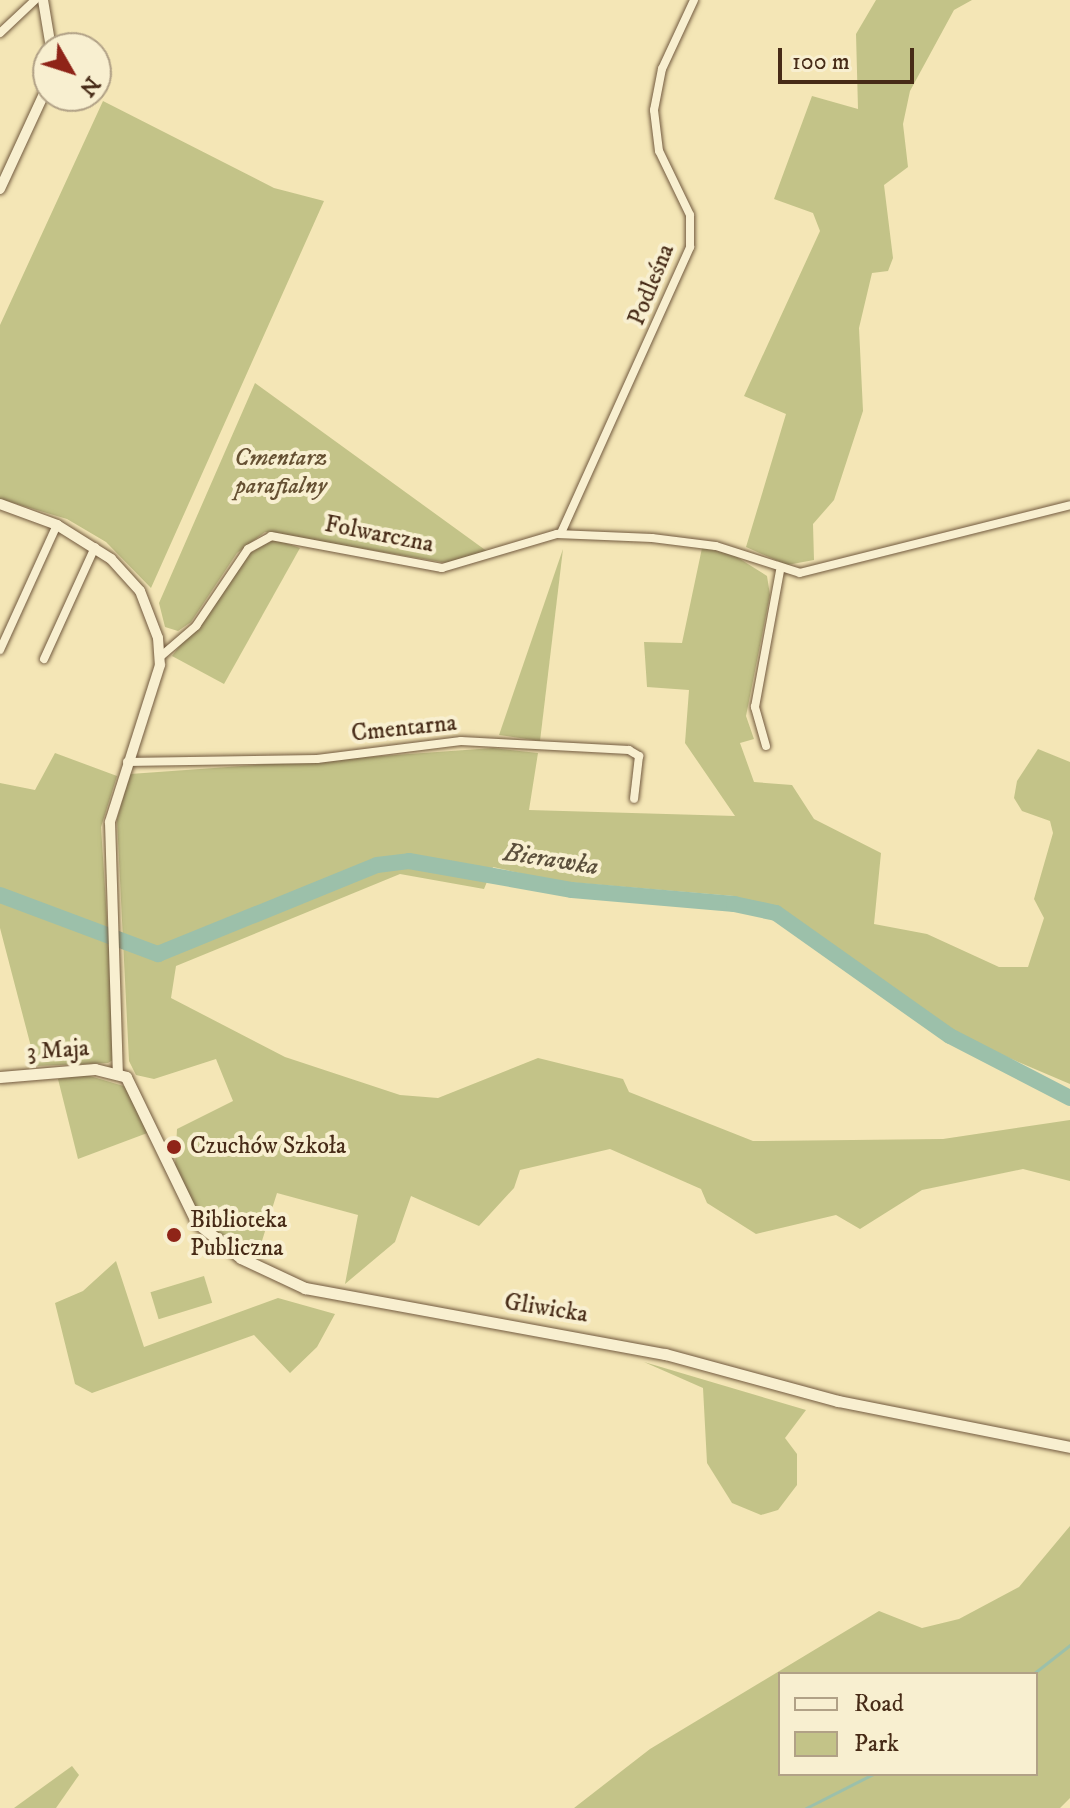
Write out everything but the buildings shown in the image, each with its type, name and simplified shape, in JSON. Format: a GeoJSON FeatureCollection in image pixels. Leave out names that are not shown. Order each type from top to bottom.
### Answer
{"type":"FeatureCollection","features":[{"type":"Feature","properties":{"kind":"main road","name":"3 Maja"},"geometry":{"type":"LineString","coordinates":[[0,1077],[118,1073]]}},
{"type":"Feature","properties":{"kind":"main road","name":"Gliwicka"},"geometry":{"type":"LineString","coordinates":[[118,1073],[139,1094],[197,1223],[232,1253],[294,1284],[359,1302],[665,1354],[838,1401],[1070,1447]]}},
{"type":"Feature","properties":{"kind":"street"},"geometry":{"type":"LineString","coordinates":[[0,33],[35,0]]}},
{"type":"Feature","properties":{"kind":"street"},"geometry":{"type":"LineString","coordinates":[[43,0],[48,32]]}},
{"type":"Feature","properties":{"kind":"street","name":"Podleśna"},"geometry":{"type":"LineString","coordinates":[[561,533],[691,242],[690,215],[662,159],[653,116],[662,69],[694,0]]}},
{"type":"Feature","properties":{"kind":"street"},"geometry":{"type":"LineString","coordinates":[[0,189],[36,112]]}},
{"type":"Feature","properties":{"kind":"street"},"geometry":{"type":"LineString","coordinates":[[0,504],[57,525],[95,547],[140,591],[160,657],[110,822],[118,1073]]}},
{"type":"Feature","properties":{"kind":"street","name":"Folwarczna"},"geometry":{"type":"LineString","coordinates":[[160,657],[196,626],[241,557],[266,537],[442,568],[561,533],[706,544],[780,571],[835,567],[1070,505]]}},
{"type":"Feature","properties":{"kind":"street"},"geometry":{"type":"LineString","coordinates":[[0,650],[57,525]]}},
{"type":"Feature","properties":{"kind":"street"},"geometry":{"type":"LineString","coordinates":[[44,659],[95,547]]}},
{"type":"Feature","properties":{"kind":"street"},"geometry":{"type":"LineString","coordinates":[[766,746],[755,707],[780,571]]}},
{"type":"Feature","properties":{"kind":"street","name":"Cmentarna"},"geometry":{"type":"LineString","coordinates":[[127,762],[207,765],[469,741],[629,750],[639,756],[634,799]]}},
{"type":"Feature","properties":{"kind":"green space"},"geometry":{"type":"Polygon","coordinates":[[[876,0],[972,0],[954,10],[910,91],[903,124],[908,167],[884,185],[893,258],[888,271],[872,273],[859,328],[863,411],[834,500],[813,524],[814,560],[787,565],[746,547],[786,414],[744,396],[820,231],[813,213],[774,199],[812,96],[858,109],[856,34],[876,0]]]}},
{"type":"Feature","properties":{"kind":"green space"},"geometry":{"type":"Polygon","coordinates":[[[112,106],[274,188],[324,201],[151,588],[106,542],[67,519],[0,499],[0,325],[98,112],[112,112],[112,106]]]}},
{"type":"Feature","properties":{"kind":"green space","name":"Cmentarz parafialny"},"geometry":{"type":"Polygon","coordinates":[[[255,383],[488,552],[459,565],[265,532],[237,553],[191,622],[178,631],[165,627],[159,603],[255,383]]]}},
{"type":"Feature","properties":{"kind":"green space"},"geometry":{"type":"Polygon","coordinates":[[[274,539],[300,548],[224,684],[172,656],[247,555],[274,539]]]}},
{"type":"Feature","properties":{"kind":"green space"},"geometry":{"type":"Polygon","coordinates":[[[702,548],[732,554],[767,576],[770,595],[746,716],[754,739],[740,743],[754,782],[792,785],[814,819],[881,853],[874,924],[927,934],[999,967],[1028,967],[1044,918],[1034,899],[1053,833],[1050,821],[1022,811],[1014,798],[1017,781],[1038,749],[1070,762],[1070,1084],[960,1037],[791,917],[734,896],[555,881],[493,867],[484,889],[400,874],[176,966],[171,998],[285,1057],[400,1095],[438,1098],[538,1058],[623,1079],[629,1092],[753,1141],[943,1139],[1070,1120],[1070,1181],[1023,1169],[922,1190],[860,1229],[836,1215],[756,1234],[707,1203],[701,1189],[610,1149],[520,1170],[514,1188],[479,1226],[411,1196],[395,1242],[345,1284],[358,1215],[277,1193],[256,1260],[232,1246],[199,1216],[175,1166],[177,1129],[233,1101],[216,1059],[154,1079],[136,1075],[129,1061],[117,819],[130,774],[493,748],[538,753],[529,810],[735,816],[685,743],[689,690],[647,687],[644,642],[682,643],[702,548]]]}},
{"type":"Feature","properties":{"kind":"green space"},"geometry":{"type":"Polygon","coordinates":[[[563,549],[540,741],[499,735],[563,549]]]}},
{"type":"Feature","properties":{"kind":"green space"},"geometry":{"type":"Polygon","coordinates":[[[55,753],[117,776],[101,827],[116,1058],[108,1063],[36,1066],[0,928],[0,783],[35,790],[55,753]]]}},
{"type":"Feature","properties":{"kind":"green space"},"geometry":{"type":"Polygon","coordinates":[[[83,1074],[127,1087],[150,1132],[78,1159],[58,1079],[83,1074]]]}},
{"type":"Feature","properties":{"kind":"green space"},"geometry":{"type":"Polygon","coordinates":[[[116,1261],[144,1347],[278,1298],[335,1314],[317,1347],[290,1373],[254,1335],[92,1393],[75,1384],[55,1303],[83,1291],[116,1261]]]}},
{"type":"Feature","properties":{"kind":"green space"},"geometry":{"type":"Polygon","coordinates":[[[204,1276],[212,1303],[159,1319],[150,1292],[204,1276]]]}},
{"type":"Feature","properties":{"kind":"green space"},"geometry":{"type":"Polygon","coordinates":[[[644,1362],[806,1410],[785,1438],[797,1454],[797,1485],[778,1510],[761,1515],[732,1503],[707,1463],[703,1388],[644,1362]]]}},
{"type":"Feature","properties":{"kind":"green space"},"geometry":{"type":"Polygon","coordinates":[[[1070,1526],[1070,1798],[1060,1808],[574,1808],[650,1749],[879,1611],[922,1628],[959,1619],[1019,1587],[1070,1526]]]}},
{"type":"Feature","properties":{"kind":"green space"},"geometry":{"type":"Polygon","coordinates":[[[72,1766],[79,1775],[56,1808],[14,1808],[72,1766]]]}},
{"type":"Feature","properties":{"kind":"waterway","name":"Bierawka"},"geometry":{"type":"LineString","coordinates":[[0,895],[158,954],[377,865],[409,861],[572,890],[734,904],[776,913],[950,1036],[1070,1098]]}},
{"type":"Feature","properties":{"kind":"waterway"},"geometry":{"type":"LineString","coordinates":[[1036,1672],[1070,1645]]}},
{"type":"Feature","properties":{"kind":"waterway"},"geometry":{"type":"LineString","coordinates":[[806,1808],[869,1776]]}},
{"type":"Feature","properties":{"kind":"place","name":"Czuchów Szkoła"},"geometry":{"type":"Point","coordinates":[174,1147]}},
{"type":"Feature","properties":{"kind":"place","name":"Biblioteka Publiczna"},"geometry":{"type":"Point","coordinates":[174,1235]}}]}
